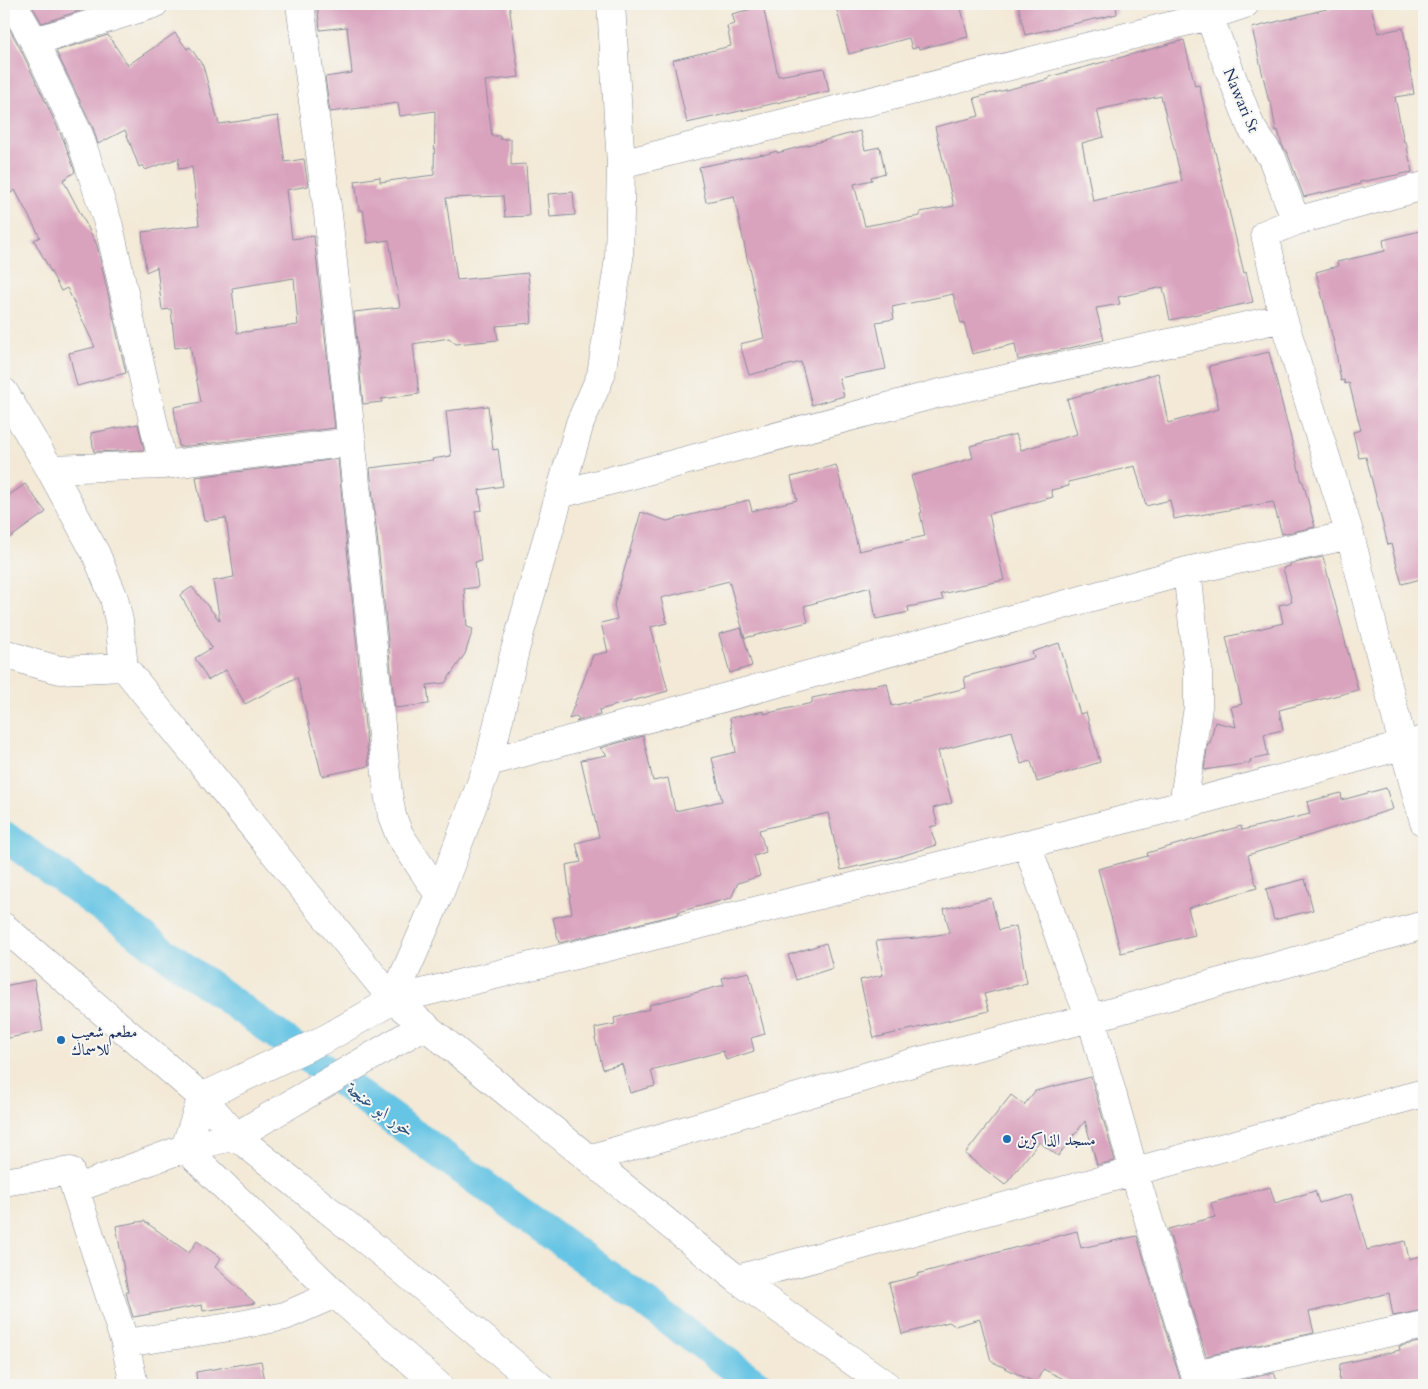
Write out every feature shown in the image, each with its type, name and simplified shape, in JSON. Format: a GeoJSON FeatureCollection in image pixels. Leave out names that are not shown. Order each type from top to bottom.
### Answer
{"type":"FeatureCollection","features":[{"type":"Feature","properties":{"kind":"street"},"geometry":{"type":"LineString","coordinates":[[13,4],[34,41],[80,135],[106,218],[163,465]]}},
{"type":"Feature","properties":{"kind":"street"},"geometry":{"type":"LineString","coordinates":[[34,41],[154,4]]}},
{"type":"Feature","properties":{"kind":"street"},"geometry":{"type":"LineString","coordinates":[[300,4],[328,214],[388,793],[392,816],[399,834],[439,895]]}},
{"type":"Feature","properties":{"kind":"street"},"geometry":{"type":"LineString","coordinates":[[393,1000],[439,895],[489,762],[515,650],[580,423],[601,375],[619,259],[621,164],[611,4]]}},
{"type":"Feature","properties":{"kind":"street"},"geometry":{"type":"LineString","coordinates":[[621,164],[1207,10],[1246,4]]}},
{"type":"Feature","properties":{"kind":"street","name":"Nawari St"},"geometry":{"type":"LineString","coordinates":[[1207,10],[1250,128],[1272,158],[1296,221]]}},
{"type":"Feature","properties":{"kind":"street"},"geometry":{"type":"LineString","coordinates":[[1424,186],[1296,221],[1265,234],[1283,318],[1414,742],[1424,822]]}},
{"type":"Feature","properties":{"kind":"street"},"geometry":{"type":"LineString","coordinates":[[560,494],[936,394],[1283,318]]}},
{"type":"Feature","properties":{"kind":"street"},"geometry":{"type":"LineString","coordinates":[[4,392],[50,469],[96,554],[114,598],[119,621],[124,667],[393,1000],[737,1279],[886,1385]]}},
{"type":"Feature","properties":{"kind":"street"},"geometry":{"type":"LineString","coordinates":[[50,469],[163,465],[352,442]]}},
{"type":"Feature","properties":{"kind":"street"},"geometry":{"type":"LineString","coordinates":[[489,762],[1187,571],[1350,535]]}},
{"type":"Feature","properties":{"kind":"street"},"geometry":{"type":"LineString","coordinates":[[1183,805],[1198,707],[1198,669],[1187,571]]}},
{"type":"Feature","properties":{"kind":"street"},"geometry":{"type":"LineString","coordinates":[[4,653],[60,670],[124,667]]}},
{"type":"Feature","properties":{"kind":"street"},"geometry":{"type":"LineString","coordinates":[[185,1148],[202,1097],[327,1038],[393,1000],[1183,805],[1414,742]]}},
{"type":"Feature","properties":{"kind":"street"},"geometry":{"type":"LineString","coordinates":[[1027,844],[1073,978],[1091,1018],[1134,1171],[1197,1380],[1424,1325]]}},
{"type":"Feature","properties":{"kind":"street"},"geometry":{"type":"LineString","coordinates":[[589,1159],[915,1062],[1091,1018],[1424,926]]}},
{"type":"Feature","properties":{"kind":"street"},"geometry":{"type":"LineString","coordinates":[[4,927],[202,1097],[236,1136],[388,1258],[539,1385]]}},
{"type":"Feature","properties":{"kind":"street"},"geometry":{"type":"LineString","coordinates":[[74,1189],[185,1148],[236,1136],[425,1025]]}},
{"type":"Feature","properties":{"kind":"street"},"geometry":{"type":"LineString","coordinates":[[737,1279],[1424,1093]]}},
{"type":"Feature","properties":{"kind":"street"},"geometry":{"type":"LineString","coordinates":[[185,1148],[335,1294],[438,1385]]}},
{"type":"Feature","properties":{"kind":"street"},"geometry":{"type":"LineString","coordinates":[[4,1182],[70,1171],[74,1189],[125,1343],[134,1385]]}},
{"type":"Feature","properties":{"kind":"street"},"geometry":{"type":"LineString","coordinates":[[125,1343],[230,1327],[285,1316],[335,1294]]}},
{"type":"Feature","properties":{"kind":"building"},"geometry":{"type":"Polygon","coordinates":[[[31,4],[98,4],[98,5],[42,23],[31,4]]]}},
{"type":"Feature","properties":{"kind":"building"},"geometry":{"type":"Polygon","coordinates":[[[317,4],[509,4],[519,77],[485,81],[492,136],[500,136],[500,139],[511,139],[511,165],[526,164],[529,216],[505,217],[503,196],[446,198],[457,280],[528,273],[532,323],[496,326],[498,340],[456,344],[449,338],[413,344],[419,394],[381,399],[382,402],[363,404],[354,312],[400,307],[389,240],[368,243],[363,210],[359,210],[355,181],[380,177],[380,182],[434,175],[435,111],[400,116],[398,103],[330,112],[325,77],[352,73],[347,27],[320,30],[317,4]]]}},
{"type":"Feature","properties":{"kind":"building"},"geometry":{"type":"Polygon","coordinates":[[[835,4],[960,4],[968,37],[919,49],[918,47],[912,49],[909,38],[849,54],[835,4]]]}},
{"type":"Feature","properties":{"kind":"building"},"geometry":{"type":"Polygon","coordinates":[[[1018,4],[1116,4],[1117,14],[1025,35],[1018,4]]]}},
{"type":"Feature","properties":{"kind":"building"},"geometry":{"type":"Polygon","coordinates":[[[1346,4],[1370,4],[1378,33],[1403,28],[1414,94],[1395,97],[1412,172],[1360,182],[1360,184],[1304,197],[1287,152],[1282,145],[1278,130],[1276,131],[1271,102],[1269,102],[1252,28],[1346,4]]]}},
{"type":"Feature","properties":{"kind":"building"},"geometry":{"type":"Polygon","coordinates":[[[763,6],[778,76],[824,68],[829,91],[687,123],[673,60],[731,46],[727,26],[735,24],[732,14],[763,6]]]}},
{"type":"Feature","properties":{"kind":"building"},"geometry":{"type":"Polygon","coordinates":[[[4,19],[20,48],[64,141],[75,172],[63,180],[97,245],[126,373],[77,386],[69,353],[95,347],[67,288],[61,291],[34,240],[40,237],[15,190],[4,198],[4,19]]]}},
{"type":"Feature","properties":{"kind":"building"},"geometry":{"type":"Polygon","coordinates":[[[175,33],[187,49],[190,47],[203,66],[219,124],[278,116],[285,162],[304,159],[308,186],[286,190],[292,239],[314,236],[335,428],[179,447],[174,407],[201,402],[190,346],[175,348],[171,309],[162,310],[157,267],[146,272],[142,232],[199,225],[192,167],[178,169],[179,158],[145,170],[143,165],[139,167],[125,130],[98,144],[93,128],[56,51],[108,35],[128,65],[175,33]],[[294,278],[232,288],[237,333],[298,325],[294,278]]]}},
{"type":"Feature","properties":{"kind":"building"},"geometry":{"type":"Polygon","coordinates":[[[1184,40],[1195,86],[1199,85],[1244,273],[1246,272],[1253,302],[1170,320],[1163,287],[1118,297],[1120,304],[1096,308],[1104,340],[1018,360],[1015,344],[972,354],[964,322],[961,323],[953,294],[892,307],[894,319],[876,322],[886,369],[839,378],[844,396],[812,405],[801,362],[749,375],[740,344],[764,338],[734,196],[706,202],[699,167],[777,151],[777,153],[860,131],[865,150],[880,147],[885,173],[871,177],[872,180],[854,184],[865,226],[920,216],[920,212],[954,206],[935,127],[979,116],[974,98],[1049,79],[1049,77],[1184,40]],[[1161,96],[1097,110],[1104,137],[1082,143],[1093,201],[1182,181],[1161,96]]]}},
{"type":"Feature","properties":{"kind":"building"},"geometry":{"type":"Polygon","coordinates":[[[573,192],[575,215],[550,217],[548,194],[573,192]]]}},
{"type":"Feature","properties":{"kind":"building"},"geometry":{"type":"Polygon","coordinates":[[[1424,230],[1424,578],[1402,584],[1391,544],[1388,545],[1366,457],[1359,458],[1353,432],[1361,430],[1349,383],[1345,384],[1344,380],[1341,381],[1335,347],[1316,272],[1338,266],[1337,262],[1385,251],[1383,240],[1424,230]]]}},
{"type":"Feature","properties":{"kind":"building"},"geometry":{"type":"Polygon","coordinates":[[[1269,352],[1315,527],[1282,534],[1273,502],[1174,519],[1170,500],[1146,506],[1135,466],[1068,482],[1069,486],[1051,490],[1053,497],[989,514],[1004,580],[941,594],[943,600],[908,607],[909,612],[876,619],[870,587],[804,606],[808,622],[745,638],[729,581],[661,598],[667,623],[651,627],[668,691],[599,710],[600,715],[576,722],[579,719],[577,716],[569,719],[593,655],[608,652],[601,623],[617,619],[614,605],[641,512],[667,521],[749,500],[752,511],[797,500],[791,477],[836,465],[859,551],[925,536],[920,513],[922,512],[911,476],[973,458],[970,446],[1016,434],[1021,450],[1077,434],[1067,399],[1158,373],[1168,423],[1219,409],[1209,366],[1269,352]]]}},
{"type":"Feature","properties":{"kind":"building"},"geometry":{"type":"Polygon","coordinates":[[[488,406],[493,450],[498,449],[503,486],[479,490],[482,510],[475,511],[481,561],[475,562],[478,587],[464,589],[467,627],[473,629],[465,654],[445,683],[427,685],[429,704],[395,708],[370,468],[451,456],[446,411],[488,406]]]}},
{"type":"Feature","properties":{"kind":"building"},"geometry":{"type":"Polygon","coordinates":[[[138,424],[144,450],[94,452],[91,433],[138,424]]]}},
{"type":"Feature","properties":{"kind":"building"},"geometry":{"type":"Polygon","coordinates":[[[338,459],[369,766],[322,776],[297,677],[245,704],[226,670],[208,680],[195,658],[212,648],[180,595],[192,587],[220,621],[213,581],[234,577],[226,518],[204,521],[196,477],[338,459]]]}},
{"type":"Feature","properties":{"kind":"building"},"geometry":{"type":"Polygon","coordinates":[[[25,484],[46,512],[4,542],[4,499],[25,484]]]}},
{"type":"Feature","properties":{"kind":"building"},"geometry":{"type":"Polygon","coordinates":[[[1323,557],[1358,690],[1279,710],[1283,730],[1264,734],[1268,756],[1250,760],[1251,763],[1204,770],[1208,743],[1210,743],[1215,722],[1236,727],[1231,707],[1242,704],[1226,637],[1283,623],[1279,605],[1292,602],[1283,568],[1290,566],[1290,564],[1323,557]]]}},
{"type":"Feature","properties":{"kind":"building"},"geometry":{"type":"Polygon","coordinates":[[[741,628],[752,666],[730,673],[719,634],[741,628]]]}},
{"type":"Feature","properties":{"kind":"building"},"geometry":{"type":"Polygon","coordinates":[[[1059,643],[1080,714],[1086,712],[1100,762],[1037,782],[1031,761],[1021,764],[1012,731],[938,751],[952,803],[933,808],[938,825],[930,827],[936,845],[898,857],[841,870],[828,813],[759,830],[766,852],[754,856],[760,876],[738,883],[731,898],[678,912],[679,914],[559,943],[553,918],[572,913],[566,865],[581,862],[576,843],[599,837],[581,760],[607,755],[600,748],[643,736],[653,781],[668,778],[675,811],[722,801],[712,758],[736,752],[730,718],[764,711],[764,714],[812,703],[812,698],[887,683],[892,706],[966,688],[964,677],[1034,658],[1032,652],[1059,643]]]}},
{"type":"Feature","properties":{"kind":"building"},"geometry":{"type":"Polygon","coordinates":[[[1386,788],[1393,809],[1248,855],[1257,888],[1188,908],[1195,935],[1121,953],[1098,869],[1148,856],[1147,853],[1241,826],[1242,830],[1310,814],[1307,802],[1341,793],[1342,800],[1386,788]]]}},
{"type":"Feature","properties":{"kind":"building"},"geometry":{"type":"Polygon","coordinates":[[[1305,879],[1313,910],[1274,920],[1266,889],[1305,879]]]}},
{"type":"Feature","properties":{"kind":"building"},"geometry":{"type":"Polygon","coordinates":[[[991,898],[999,930],[1016,926],[1027,983],[984,994],[989,1011],[874,1038],[860,980],[883,975],[876,941],[950,933],[944,909],[991,898]]]}},
{"type":"Feature","properties":{"kind":"building"},"geometry":{"type":"Polygon","coordinates":[[[826,943],[833,968],[796,980],[788,955],[826,943]]]}},
{"type":"Feature","properties":{"kind":"building"},"geometry":{"type":"Polygon","coordinates":[[[749,972],[765,1034],[751,1038],[754,1051],[726,1060],[723,1051],[651,1070],[655,1086],[630,1093],[622,1064],[603,1069],[595,1038],[595,1028],[615,1024],[614,1018],[650,1009],[649,1005],[724,985],[722,978],[749,972]]]}},
{"type":"Feature","properties":{"kind":"building"},"geometry":{"type":"Polygon","coordinates":[[[34,980],[43,1031],[4,1039],[4,986],[34,980]]]}},
{"type":"Feature","properties":{"kind":"building"},"geometry":{"type":"Polygon","coordinates":[[[1091,1077],[1115,1161],[1097,1165],[1085,1121],[1058,1156],[1039,1142],[1005,1185],[965,1154],[1011,1095],[1024,1105],[1035,1091],[1091,1077]]]}},
{"type":"Feature","properties":{"kind":"building"},"geometry":{"type":"Polygon","coordinates":[[[1270,1187],[1275,1203],[1315,1191],[1319,1203],[1351,1194],[1367,1250],[1405,1241],[1409,1259],[1424,1255],[1424,1310],[1393,1316],[1389,1293],[1309,1312],[1314,1333],[1206,1356],[1168,1229],[1215,1217],[1211,1203],[1270,1187]]]}},
{"type":"Feature","properties":{"kind":"building"},"geometry":{"type":"Polygon","coordinates":[[[144,1221],[189,1253],[197,1241],[221,1258],[215,1267],[255,1303],[203,1311],[202,1305],[133,1317],[126,1292],[128,1292],[116,1226],[144,1221]]]}},
{"type":"Feature","properties":{"kind":"building"},"geometry":{"type":"Polygon","coordinates":[[[1077,1231],[1081,1248],[1137,1236],[1182,1385],[1076,1385],[1043,1369],[1036,1383],[991,1361],[980,1319],[955,1326],[949,1322],[902,1334],[889,1283],[1077,1231]]]}},
{"type":"Feature","properties":{"kind":"building"},"geometry":{"type":"Polygon","coordinates":[[[1424,1341],[1424,1385],[1339,1385],[1340,1364],[1400,1350],[1399,1346],[1424,1341]]]}},
{"type":"Feature","properties":{"kind":"building"},"geometry":{"type":"Polygon","coordinates":[[[261,1361],[266,1385],[197,1385],[196,1372],[261,1361]]]}},
{"type":"Feature","properties":{"kind":"building"},"geometry":{"type":"Polygon","coordinates":[[[1274,1373],[1280,1385],[1217,1385],[1274,1373]]]}},
{"type":"Feature","properties":{"kind":"waterway","name":"خور ابو عنجة"},"geometry":{"type":"LineString","coordinates":[[4,836],[758,1385]]}},
{"type":"Feature","properties":{"kind":"place","name":"مطعم شعيب للاسماك"},"geometry":{"type":"Point","coordinates":[61,1040]}},
{"type":"Feature","properties":{"kind":"place","name":"مسجد الذاكرين"},"geometry":{"type":"Point","coordinates":[1007,1139]}}]}
